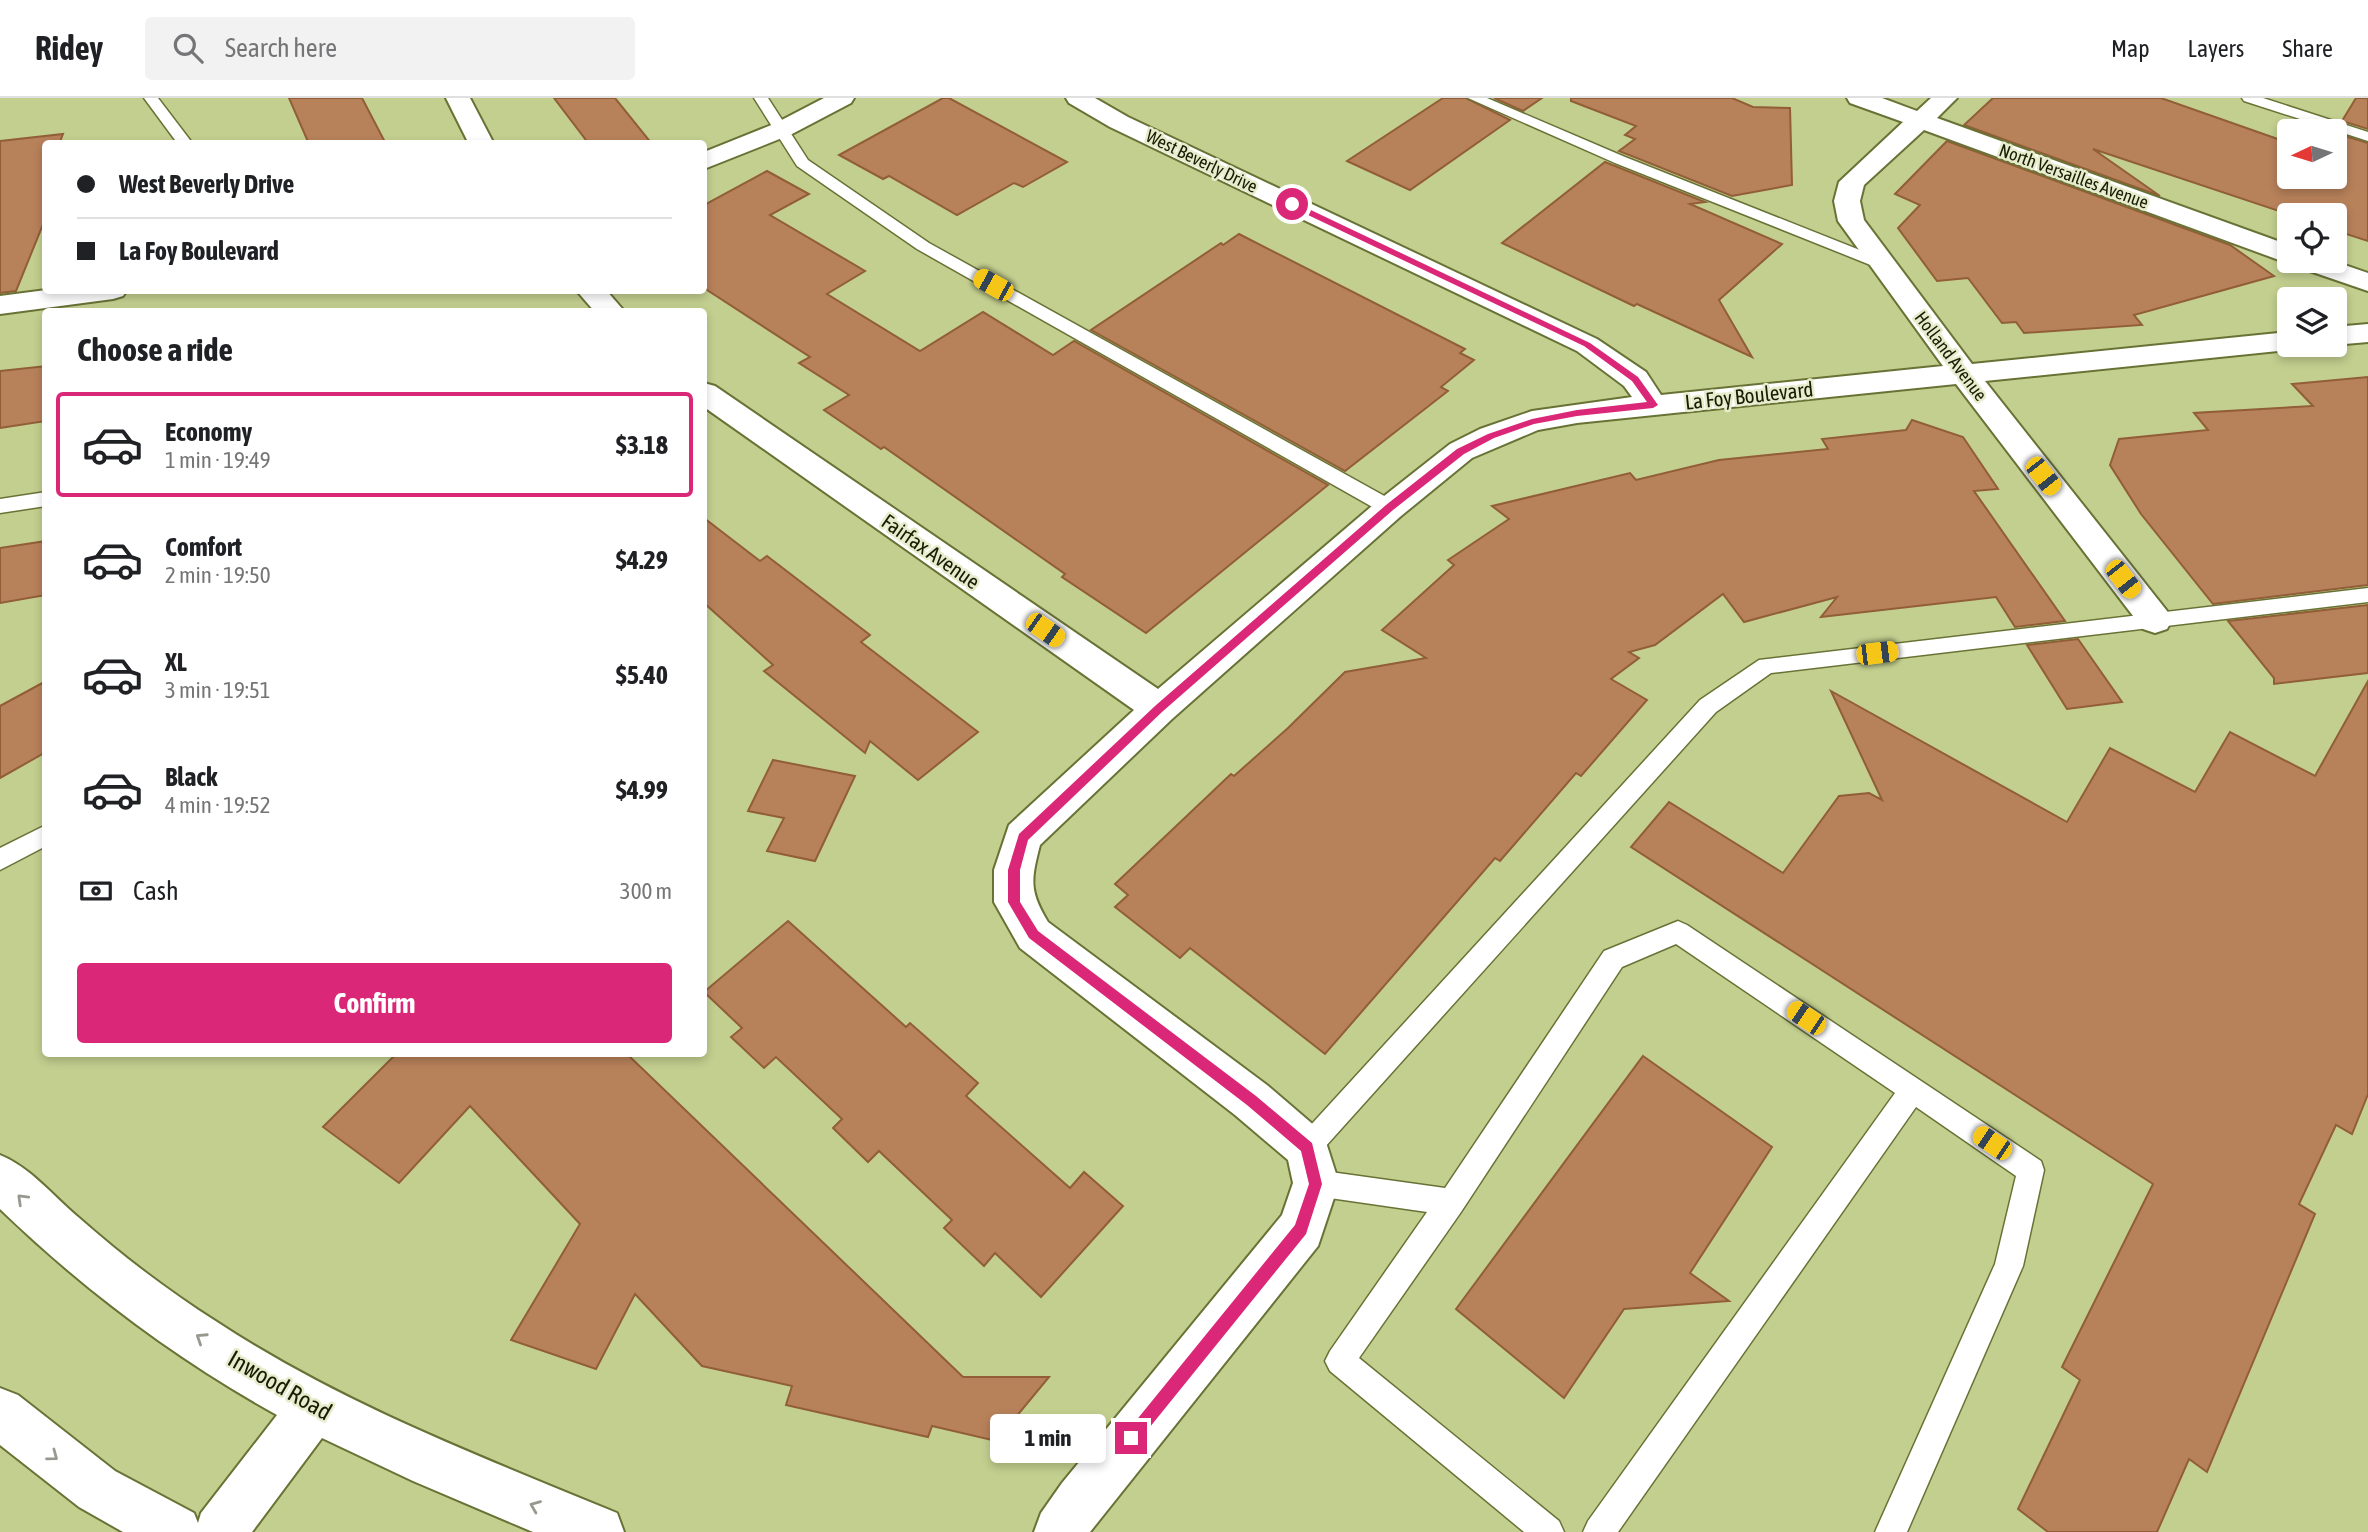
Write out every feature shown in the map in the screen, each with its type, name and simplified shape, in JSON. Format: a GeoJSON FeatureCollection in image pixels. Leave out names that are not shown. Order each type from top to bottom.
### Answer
{"type":"FeatureCollection","features":[{"type":"Feature","properties":{"kind":"street"},"geometry":{"type":"LineString","coordinates":[[458,98],[480,140]]}},
{"type":"Feature","properties":{"kind":"street"},"geometry":{"type":"LineString","coordinates":[[707,160],[783,129],[842,98]]}},
{"type":"Feature","properties":{"kind":"street","name":"West Beverly Drive"},"geometry":{"type":"LineString","coordinates":[[1079,98],[1119,122],[1587,345],[1635,379],[1653,405]]}},
{"type":"Feature","properties":{"kind":"street","name":"North Versailles Avenue"},"geometry":{"type":"LineString","coordinates":[[1859,98],[2277,250]]}},
{"type":"Feature","properties":{"kind":"street","name":"Holland Avenue"},"geometry":{"type":"LineString","coordinates":[[1945,98],[1852,182],[1847,201],[1851,221],[1963,373],[2155,620]]}},
{"type":"Feature","properties":{"kind":"street"},"geometry":{"type":"LineString","coordinates":[[2341,273],[2368,283]]}},
{"type":"Feature","properties":{"kind":"street"},"geometry":{"type":"LineString","coordinates":[[0,305],[83,294]]}},
{"type":"Feature","properties":{"kind":"street"},"geometry":{"type":"LineString","coordinates":[[594,294],[607,308]]}},
{"type":"Feature","properties":{"kind":"street"},"geometry":{"type":"LineString","coordinates":[[2347,335],[2368,333]]}},
{"type":"Feature","properties":{"kind":"street","name":"La Foy Boulevard"},"geometry":{"type":"LineString","coordinates":[[1311,1166],[1251,1100],[1034,935],[1014,902],[1014,870],[1023,837],[1159,709],[1390,508],[1461,451],[1491,436],[1532,422],[1577,413],[2277,342]]}},
{"type":"Feature","properties":{"kind":"street","name":"Fairfax Avenue"},"geometry":{"type":"LineString","coordinates":[[707,395],[1159,709]]}},
{"type":"Feature","properties":{"kind":"street"},"geometry":{"type":"LineString","coordinates":[[1060,1532],[1080,1500],[1301,1229],[1311,1166]]}},
{"type":"Feature","properties":{"kind":"street","name":"Inwood Road"},"geometry":{"type":"LineString","coordinates":[[0,1177],[45,1221],[150,1305],[268,1382],[428,1463],[598,1532]]}},
{"type":"Feature","properties":{"kind":"street"},"geometry":{"type":"LineString","coordinates":[[220,1532],[314,1406]]}},
{"type":"Feature","properties":{"kind":"street"},"geometry":{"type":"LineString","coordinates":[[0,1413],[97,1489],[175,1532]]}},
{"type":"Feature","properties":{"kind":"lane"},"geometry":{"type":"LineString","coordinates":[[151,98],[183,140]]}},
{"type":"Feature","properties":{"kind":"lane"},"geometry":{"type":"LineString","coordinates":[[761,98],[802,163],[923,246],[1390,508]]}},
{"type":"Feature","properties":{"kind":"lane"},"geometry":{"type":"LineString","coordinates":[[1475,98],[1884,265]]}},
{"type":"Feature","properties":{"kind":"lane"},"geometry":{"type":"LineString","coordinates":[[2249,98],[2368,137]]}},
{"type":"Feature","properties":{"kind":"lane"},"geometry":{"type":"LineString","coordinates":[[0,506],[42,500]]}},
{"type":"Feature","properties":{"kind":"lane"},"geometry":{"type":"LineString","coordinates":[[1451,1202],[1311,1166],[1708,706],[1766,666],[2368,595]]}},
{"type":"Feature","properties":{"kind":"lane"},"geometry":{"type":"LineString","coordinates":[[0,860],[42,836]]}},
{"type":"Feature","properties":{"kind":"lane"},"geometry":{"type":"LineString","coordinates":[[1548,1532],[1340,1361],[1451,1202],[1613,959],[1678,932],[2031,1170],[2009,1266],[1891,1532]]}},
{"type":"Feature","properties":{"kind":"lane"},"geometry":{"type":"LineString","coordinates":[[1600,1532],[1913,1090]]}},
{"type":"Feature","properties":{"kind":"building"},"geometry":{"type":"Polygon","coordinates":[[[289,98],[362,98],[384,140],[307,140],[289,98]]]}},
{"type":"Feature","properties":{"kind":"building"},"geometry":{"type":"Polygon","coordinates":[[[554,98],[615,98],[649,140],[586,140],[554,98]]]}},
{"type":"Feature","properties":{"kind":"building"},"geometry":{"type":"Polygon","coordinates":[[[943,98],[949,98],[1067,162],[1023,187],[1014,183],[957,215],[889,176],[883,179],[839,155],[943,98]]]}},
{"type":"Feature","properties":{"kind":"building"},"geometry":{"type":"Polygon","coordinates":[[[1443,98],[1466,98],[1510,120],[1410,190],[1347,161],[1443,98]]]}},
{"type":"Feature","properties":{"kind":"building"},"geometry":{"type":"Polygon","coordinates":[[[1494,98],[1542,98],[1523,111],[1494,98]]]}},
{"type":"Feature","properties":{"kind":"building"},"geometry":{"type":"Polygon","coordinates":[[[1571,98],[1732,98],[1753,107],[1790,108],[1792,185],[1732,196],[1619,151],[1635,139],[1625,135],[1636,126],[1571,101],[1571,98]]]}},
{"type":"Feature","properties":{"kind":"building"},"geometry":{"type":"Polygon","coordinates":[[[1993,98],[2161,98],[2277,139],[2277,189],[2347,189],[2347,137],[2368,143],[2368,241],[2347,234],[2347,203],[2277,203],[2277,210],[2093,149],[2160,196],[1964,125],[1993,98]]]}},
{"type":"Feature","properties":{"kind":"building"},"geometry":{"type":"Polygon","coordinates":[[[2356,98],[2368,98],[2368,129],[2343,119],[2356,98]]]}},
{"type":"Feature","properties":{"kind":"building"},"geometry":{"type":"Polygon","coordinates":[[[63,134],[61,140],[42,140],[42,227],[16,291],[0,293],[0,141],[63,134]]]}},
{"type":"Feature","properties":{"kind":"building"},"geometry":{"type":"Polygon","coordinates":[[[1947,141],[2230,245],[2274,276],[2134,315],[2142,325],[2024,333],[2016,322],[2002,323],[1968,278],[1937,281],[1898,228],[1920,205],[1895,194],[1947,141]]]}},
{"type":"Feature","properties":{"kind":"building"},"geometry":{"type":"Polygon","coordinates":[[[1605,162],[1705,202],[1690,204],[1782,244],[1719,300],[1752,357],[1637,304],[1634,306],[1502,243],[1605,162]]]}},
{"type":"Feature","properties":{"kind":"building"},"geometry":{"type":"Polygon","coordinates":[[[767,171],[809,194],[770,215],[865,271],[827,294],[920,351],[983,312],[1053,355],[1074,341],[1328,485],[1146,633],[1062,577],[1065,574],[884,447],[881,449],[824,410],[849,395],[799,363],[810,357],[707,290],[707,203],[767,171]]]}},
{"type":"Feature","properties":{"kind":"building"},"geometry":{"type":"Polygon","coordinates":[[[1239,234],[1465,349],[1460,353],[1474,360],[1441,387],[1448,391],[1345,471],[1091,330],[1221,243],[1223,245],[1239,234]]]}},
{"type":"Feature","properties":{"kind":"building"},"geometry":{"type":"Polygon","coordinates":[[[42,366],[42,422],[0,428],[0,371],[42,366]]]}},
{"type":"Feature","properties":{"kind":"building"},"geometry":{"type":"Polygon","coordinates":[[[2368,377],[2368,585],[2213,604],[2141,514],[2110,465],[2119,439],[2208,430],[2194,413],[2313,406],[2292,384],[2368,377]]]}},
{"type":"Feature","properties":{"kind":"building"},"geometry":{"type":"Polygon","coordinates":[[[1912,420],[1963,437],[1998,489],[1974,491],[2065,621],[2015,627],[1996,597],[1821,617],[1837,597],[1744,622],[1723,594],[1655,645],[1629,652],[1639,658],[1611,679],[1647,700],[1581,776],[1576,773],[1500,861],[1495,858],[1325,1054],[1190,948],[1180,958],[1115,907],[1128,895],[1115,884],[1231,774],[1234,776],[1288,728],[1345,672],[1426,658],[1382,630],[1454,565],[1448,560],[1509,519],[1492,506],[1630,473],[1636,480],[1719,460],[1828,449],[1822,439],[1906,430],[1912,420]]]}},
{"type":"Feature","properties":{"kind":"building"},"geometry":{"type":"Polygon","coordinates":[[[707,520],[760,561],[767,556],[870,635],[861,642],[978,732],[918,780],[870,741],[865,753],[764,671],[773,665],[707,606],[707,520]]]}},
{"type":"Feature","properties":{"kind":"building"},"geometry":{"type":"Polygon","coordinates":[[[42,542],[42,596],[0,603],[0,548],[42,542]]]}},
{"type":"Feature","properties":{"kind":"building"},"geometry":{"type":"Polygon","coordinates":[[[2368,605],[2368,673],[2274,684],[2274,678],[2228,621],[2368,605]]]}},
{"type":"Feature","properties":{"kind":"building"},"geometry":{"type":"Polygon","coordinates":[[[2078,639],[2122,702],[2067,709],[2027,645],[2078,639]]]}},
{"type":"Feature","properties":{"kind":"building"},"geometry":{"type":"Polygon","coordinates":[[[2368,681],[2368,1094],[2352,1134],[2336,1125],[2299,1204],[2315,1214],[2207,1472],[2189,1459],[2157,1532],[2048,1532],[2018,1509],[2080,1380],[2062,1367],[2153,1184],[1631,847],[1669,802],[1783,873],[1839,796],[1869,793],[1882,800],[1831,691],[2067,822],[2110,748],[2195,792],[2230,732],[2315,776],[2368,681]]]}},
{"type":"Feature","properties":{"kind":"building"},"geometry":{"type":"Polygon","coordinates":[[[42,683],[42,754],[0,778],[0,706],[42,683]]]}},
{"type":"Feature","properties":{"kind":"building"},"geometry":{"type":"Polygon","coordinates":[[[773,760],[855,776],[815,861],[767,851],[784,818],[748,811],[773,760]]]}},
{"type":"Feature","properties":{"kind":"building"},"geometry":{"type":"Polygon","coordinates":[[[788,921],[906,1027],[910,1023],[978,1083],[966,1096],[1070,1188],[1084,1172],[1123,1206],[1041,1297],[995,1253],[984,1266],[944,1228],[952,1220],[879,1151],[868,1162],[833,1128],[842,1119],[776,1057],[764,1068],[731,1037],[742,1028],[707,995],[707,989],[788,921]]]}},
{"type":"Feature","properties":{"kind":"building"},"geometry":{"type":"Polygon","coordinates":[[[1643,1056],[1772,1147],[1690,1273],[1729,1301],[1624,1309],[1564,1398],[1456,1309],[1643,1056]]]}},
{"type":"Feature","properties":{"kind":"building"},"geometry":{"type":"Polygon","coordinates":[[[393,1057],[630,1057],[963,1377],[1049,1377],[996,1441],[932,1426],[928,1437],[786,1405],[792,1386],[702,1366],[635,1294],[596,1369],[511,1340],[580,1224],[470,1106],[399,1183],[323,1127],[393,1057]]]}},
{"type":"Feature","properties":{"kind":"route"},"geometry":{"type":"LineString","coordinates":[[1131,1438],[1301,1229],[1316,1184],[1307,1148],[1251,1100],[1034,935],[1014,902],[1014,870],[1023,837],[1159,709],[1390,508],[1461,451],[1491,436],[1532,422],[1577,413],[1653,405],[1635,379],[1612,360],[1587,345],[1292,204]]}}]}
